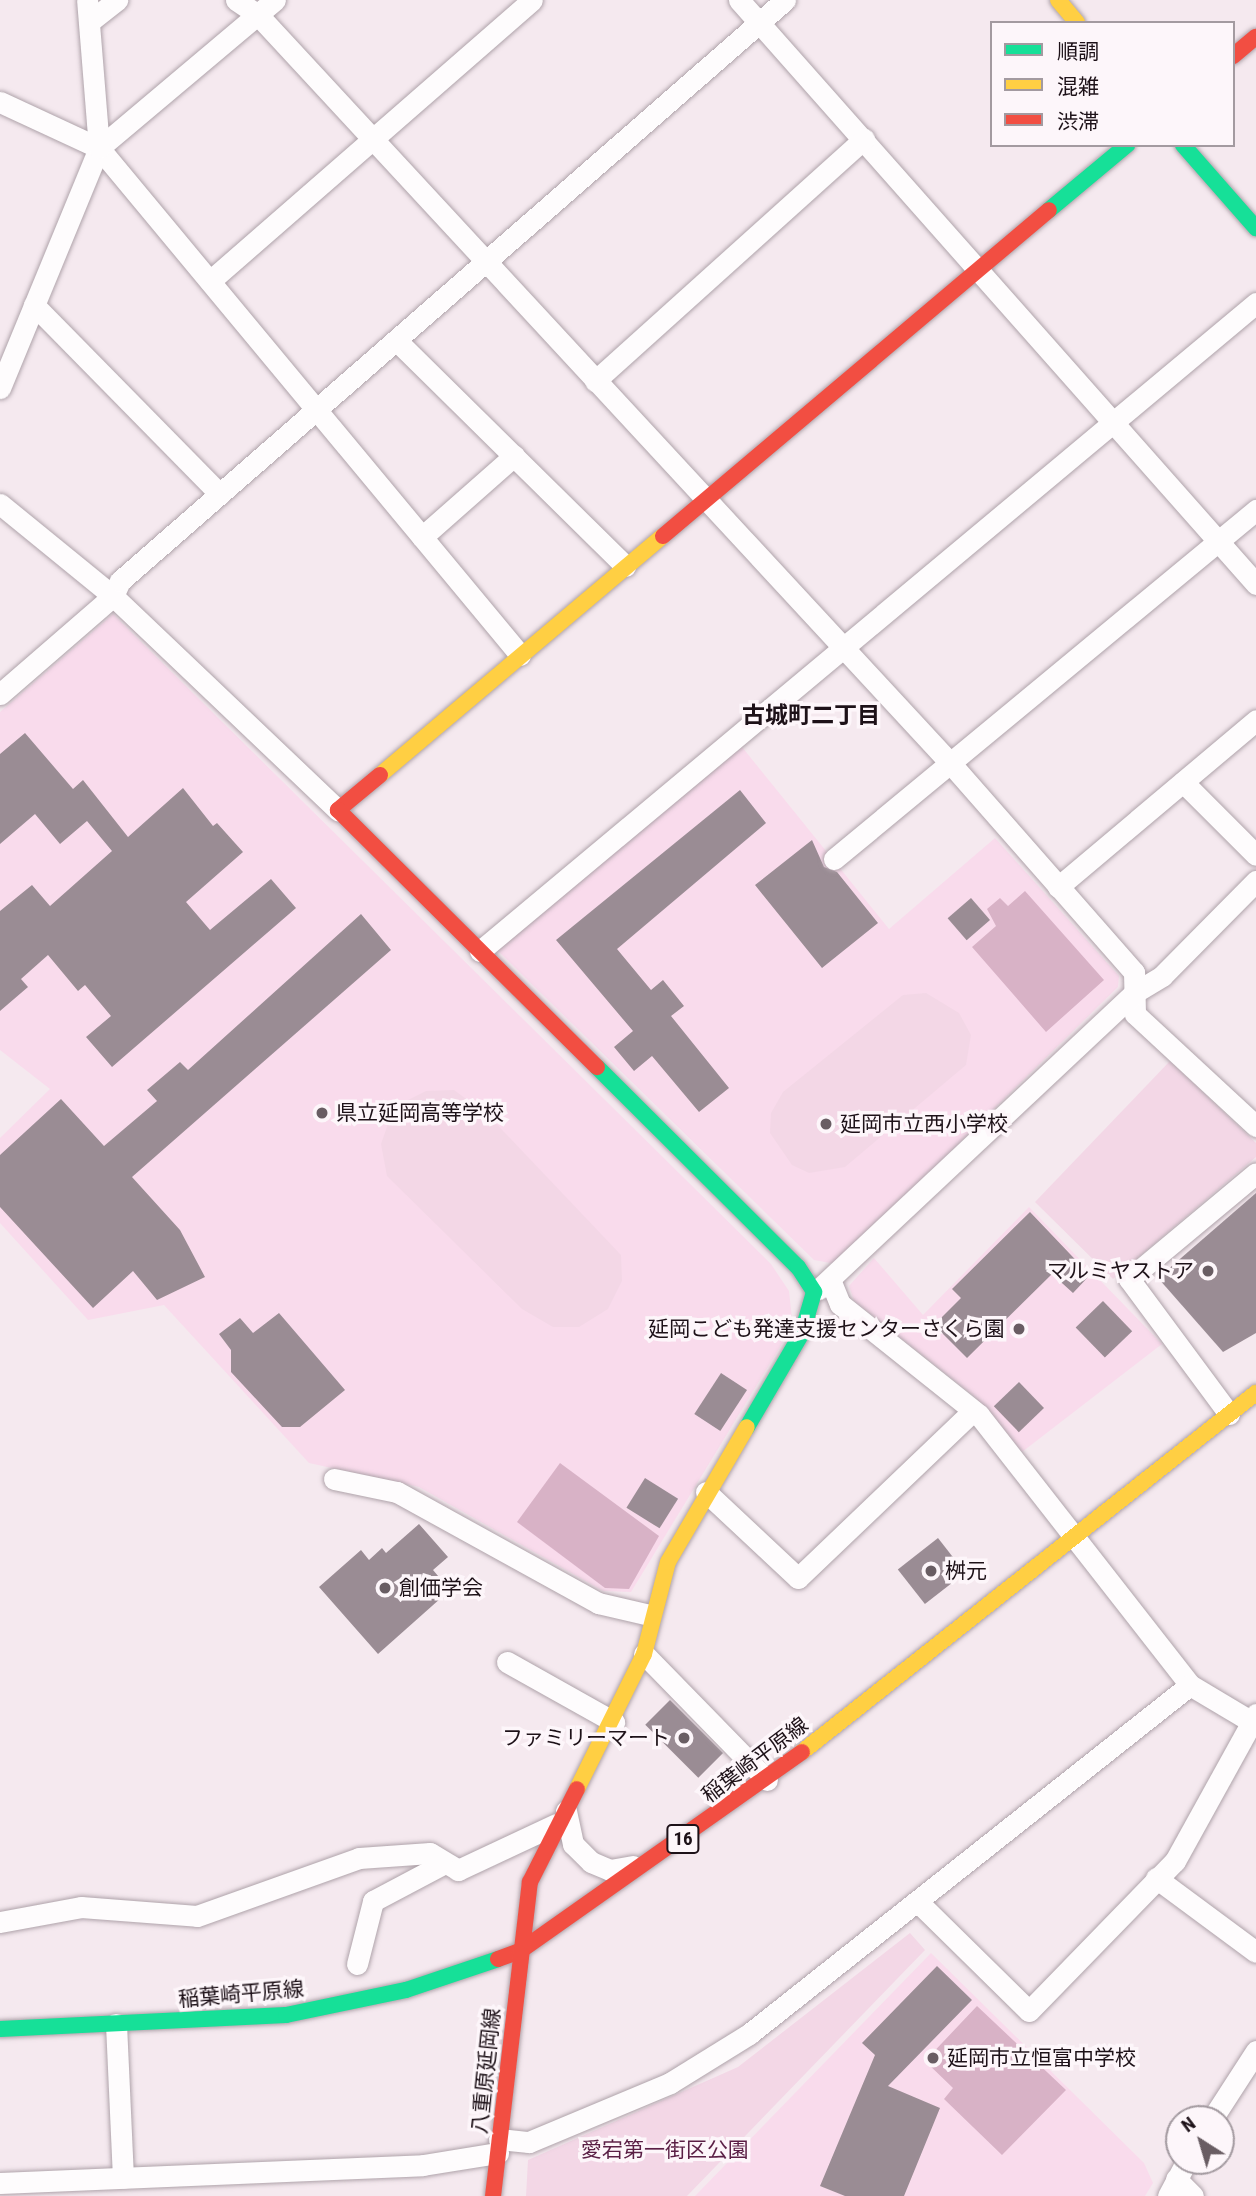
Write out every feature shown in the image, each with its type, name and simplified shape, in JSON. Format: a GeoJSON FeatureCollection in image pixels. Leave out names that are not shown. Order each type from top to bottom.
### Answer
{"type":"FeatureCollection","features":[{"type":"Feature","properties":{"kind":"street"},"geometry":{"type":"LineString","coordinates":[[0,388],[99,148],[87,0]]}},
{"type":"Feature","properties":{"kind":"street"},"geometry":{"type":"LineString","coordinates":[[89,22],[117,0]]}},
{"type":"Feature","properties":{"kind":"street"},"geometry":{"type":"LineString","coordinates":[[236,0],[258,15],[952,765],[1134,972],[1135,1014],[1256,1126]]}},
{"type":"Feature","properties":{"kind":"street"},"geometry":{"type":"LineString","coordinates":[[99,148],[275,0]]}},
{"type":"Feature","properties":{"kind":"street"},"geometry":{"type":"LineString","coordinates":[[210,281],[532,0]]}},
{"type":"Feature","properties":{"kind":"street"},"geometry":{"type":"LineString","coordinates":[[739,0],[980,268],[1256,584]]}},
{"type":"Feature","properties":{"kind":"street"},"geometry":{"type":"LineString","coordinates":[[0,694],[113,596],[120,581],[785,0]]}},
{"type":"Feature","properties":{"kind":"street"},"geometry":{"type":"LineString","coordinates":[[1058,0],[1075,21]]}},
{"type":"Feature","properties":{"kind":"street"},"geometry":{"type":"LineString","coordinates":[[1235,54],[1256,37]]}},
{"type":"Feature","properties":{"kind":"street"},"geometry":{"type":"LineString","coordinates":[[0,102],[99,148],[520,655]]}},
{"type":"Feature","properties":{"kind":"street"},"geometry":{"type":"LineString","coordinates":[[595,381],[864,139]]}},
{"type":"Feature","properties":{"kind":"street"},"geometry":{"type":"LineString","coordinates":[[338,810],[1126,147]]}},
{"type":"Feature","properties":{"kind":"street"},"geometry":{"type":"LineString","coordinates":[[1185,147],[1256,228]]}},
{"type":"Feature","properties":{"kind":"street"},"geometry":{"type":"LineString","coordinates":[[480,951],[1256,303]]}},
{"type":"Feature","properties":{"kind":"street"},"geometry":{"type":"LineString","coordinates":[[34,305],[220,494]]}},
{"type":"Feature","properties":{"kind":"street"},"geometry":{"type":"LineString","coordinates":[[396,340],[625,566]]}},
{"type":"Feature","properties":{"kind":"street"},"geometry":{"type":"LineString","coordinates":[[422,537],[514,456]]}},
{"type":"Feature","properties":{"kind":"street"},"geometry":{"type":"LineString","coordinates":[[0,504],[113,596],[338,810],[798,1267],[839,1304],[974,1411],[1190,1685],[1254,1718],[1175,1861],[1030,2011],[919,1903]]}},
{"type":"Feature","properties":{"kind":"street"},"geometry":{"type":"LineString","coordinates":[[834,859],[952,765],[1256,510]]}},
{"type":"Feature","properties":{"kind":"street"},"geometry":{"type":"LineString","coordinates":[[1058,887],[1256,720]]}},
{"type":"Feature","properties":{"kind":"street"},"geometry":{"type":"LineString","coordinates":[[1183,782],[1256,855]]}},
{"type":"Feature","properties":{"kind":"street"},"geometry":{"type":"LineString","coordinates":[[823,1287],[1134,993],[1162,976],[1256,881]]}},
{"type":"Feature","properties":{"kind":"street"},"geometry":{"type":"LineString","coordinates":[[1229,1414],[1129,1279],[1256,1173]]}},
{"type":"Feature","properties":{"kind":"street","name":"八重原延岡線"},"geometry":{"type":"LineString","coordinates":[[493,2196],[530,1882],[561,1815],[614,1722],[644,1654],[650,1615],[668,1562],[706,1492],[802,1333],[823,1287]]}},
{"type":"Feature","properties":{"kind":"street","name":"稲葉崎平原線"},"geometry":{"type":"LineString","coordinates":[[0,2029],[286,2015],[406,1990],[520,1951],[767,1780],[1256,1393]]}},
{"type":"Feature","properties":{"kind":"street"},"geometry":{"type":"LineString","coordinates":[[706,1492],[798,1578],[974,1411]]}},
{"type":"Feature","properties":{"kind":"street"},"geometry":{"type":"LineString","coordinates":[[334,1479],[397,1492],[598,1603],[650,1615]]}},
{"type":"Feature","properties":{"kind":"street"},"geometry":{"type":"LineString","coordinates":[[644,1654],[767,1780]]}},
{"type":"Feature","properties":{"kind":"street"},"geometry":{"type":"LineString","coordinates":[[507,1662],[614,1722]]}},
{"type":"Feature","properties":{"kind":"street"},"geometry":{"type":"LineString","coordinates":[[0,2183],[120,2184],[423,2165],[499,2146],[529,2142],[670,2084],[749,2034],[919,1903],[1190,1685]]}},
{"type":"Feature","properties":{"kind":"street"},"geometry":{"type":"LineString","coordinates":[[0,1922],[81,1908],[197,1916],[359,1858],[430,1853],[441,1865],[458,1870],[561,1815],[573,1844],[591,1862],[622,1871],[657,1857]]}},
{"type":"Feature","properties":{"kind":"street"},"geometry":{"type":"LineString","coordinates":[[357,1964],[373,1901],[441,1865]]}},
{"type":"Feature","properties":{"kind":"street"},"geometry":{"type":"LineString","coordinates":[[1156,1878],[1256,1952]]}},
{"type":"Feature","properties":{"kind":"street"},"geometry":{"type":"LineString","coordinates":[[116,2024],[120,2184]]}},
{"type":"Feature","properties":{"kind":"street"},"geometry":{"type":"LineString","coordinates":[[1221,2105],[1256,2051]]}},
{"type":"Feature","properties":{"kind":"street"},"geometry":{"type":"LineString","coordinates":[[1177,2179],[1194,2196]]}},
{"type":"Feature","properties":{"kind":"shaded area","name":"県立延岡高等学校"},"geometry":{"type":"Polygon","coordinates":[[[113,614],[771,1264],[789,1291],[792,1319],[783,1342],[631,1592],[603,1591],[419,1487],[309,1463],[164,1305],[88,1320],[0,1223],[0,1138],[50,1089],[0,1050],[0,712],[113,614]]]}},
{"type":"Feature","properties":{"kind":"shaded area","name":"延岡市立西小学校"},"geometry":{"type":"Polygon","coordinates":[[[742,747],[889,929],[995,838],[1119,976],[1118,987],[836,1264],[814,1260],[497,950],[742,747]]]}},
{"type":"Feature","properties":{"kind":"shaded area"},"geometry":{"type":"Polygon","coordinates":[[[1025,891],[1104,980],[1046,1032],[972,947],[996,926],[987,909],[1000,898],[1008,906],[1025,891]]]}},
{"type":"Feature","properties":{"kind":"shaded area","name":"延岡こども発達支援センターさくら園"},"geometry":{"type":"Polygon","coordinates":[[[1029,1207],[1162,1344],[1022,1452],[975,1397],[854,1301],[849,1286],[874,1258],[923,1315],[1029,1207]]]}},
{"type":"Feature","properties":{"kind":"shaded area"},"geometry":{"type":"Polygon","coordinates":[[[560,1463],[659,1536],[629,1589],[605,1588],[517,1522],[560,1463]]]}},
{"type":"Feature","properties":{"kind":"shaded area","name":"延岡市立恒富中学校"},"geometry":{"type":"Polygon","coordinates":[[[931,1953],[1144,2163],[1153,2183],[1145,2196],[695,2196],[931,1953]]]}},
{"type":"Feature","properties":{"kind":"shaded area"},"geometry":{"type":"Polygon","coordinates":[[[977,2006],[1066,2090],[1002,2155],[944,2099],[953,2088],[925,2061],[977,2006]]]}},
{"type":"Feature","properties":{"kind":"green space"},"geometry":{"type":"Polygon","coordinates":[[[926,993],[959,1013],[971,1035],[966,1065],[845,1167],[809,1173],[792,1165],[770,1133],[771,1113],[783,1092],[903,995],[926,993]]]}},
{"type":"Feature","properties":{"kind":"green space"},"geometry":{"type":"Polygon","coordinates":[[[1170,1061],[1256,1143],[1256,1157],[1113,1279],[1035,1202],[1170,1061]]]}},
{"type":"Feature","properties":{"kind":"green space"},"geometry":{"type":"Polygon","coordinates":[[[454,1090],[488,1115],[621,1255],[622,1281],[608,1309],[579,1327],[553,1327],[522,1309],[387,1176],[381,1144],[394,1107],[426,1091],[454,1090]]]}},
{"type":"Feature","properties":{"kind":"green space","name":"愛宕第一街区公園"},"geometry":{"type":"Polygon","coordinates":[[[910,1933],[925,1950],[687,2196],[526,2196],[528,2160],[738,2067],[910,1933]]]}},
{"type":"Feature","properties":{"kind":"building"},"geometry":{"type":"Polygon","coordinates":[[[25,733],[73,789],[83,780],[128,837],[183,788],[213,826],[217,823],[243,852],[186,902],[210,930],[271,879],[296,908],[112,1067],[86,1037],[111,1016],[85,985],[78,991],[48,955],[21,979],[28,987],[0,1011],[0,911],[32,885],[50,906],[112,851],[87,821],[60,844],[35,814],[0,844],[0,754],[25,733]]]}},
{"type":"Feature","properties":{"kind":"building"},"geometry":{"type":"Polygon","coordinates":[[[740,790],[766,823],[617,949],[651,990],[663,980],[684,1006],[671,1016],[729,1088],[699,1112],[652,1056],[634,1071],[614,1047],[633,1031],[556,940],[740,790]]]}},
{"type":"Feature","properties":{"kind":"building"},"geometry":{"type":"Polygon","coordinates":[[[812,840],[824,867],[837,872],[878,923],[822,968],[755,885],[812,840]]]}},
{"type":"Feature","properties":{"kind":"building"},"geometry":{"type":"Polygon","coordinates":[[[971,898],[990,920],[967,940],[948,918],[971,898]]]}},
{"type":"Feature","properties":{"kind":"building"},"geometry":{"type":"Polygon","coordinates":[[[361,914],[391,950],[132,1177],[180,1230],[205,1277],[157,1300],[133,1271],[93,1308],[0,1207],[0,1155],[61,1099],[104,1146],[157,1101],[147,1090],[180,1062],[188,1070],[361,914]]]}},
{"type":"Feature","properties":{"kind":"building","name":"マルミヤストア"},"geometry":{"type":"Polygon","coordinates":[[[1256,1193],[1256,1333],[1223,1352],[1158,1278],[1256,1193]]]}},
{"type":"Feature","properties":{"kind":"building","name":"延岡こども発達支援センターさくら園"},"geometry":{"type":"Polygon","coordinates":[[[1030,1212],[1090,1275],[1073,1293],[1052,1274],[967,1358],[934,1325],[961,1298],[952,1289],[1030,1212]]]}},
{"type":"Feature","properties":{"kind":"building"},"geometry":{"type":"Polygon","coordinates":[[[1103,1301],[1132,1331],[1105,1358],[1076,1327],[1103,1301]]]}},
{"type":"Feature","properties":{"kind":"building"},"geometry":{"type":"Polygon","coordinates":[[[279,1313],[345,1390],[300,1427],[282,1427],[231,1372],[231,1350],[219,1334],[240,1318],[253,1333],[279,1313]]]}},
{"type":"Feature","properties":{"kind":"building"},"geometry":{"type":"Polygon","coordinates":[[[721,1373],[747,1390],[720,1431],[694,1414],[721,1373]]]}},
{"type":"Feature","properties":{"kind":"building","name":"延岡こども発達支援センターさくら園"},"geometry":{"type":"Polygon","coordinates":[[[1019,1382],[1044,1408],[1019,1432],[994,1406],[1019,1382]]]}},
{"type":"Feature","properties":{"kind":"building"},"geometry":{"type":"Polygon","coordinates":[[[645,1478],[678,1499],[660,1528],[626,1508],[645,1478]]]}},
{"type":"Feature","properties":{"kind":"building","name":"創価学会"},"geometry":{"type":"Polygon","coordinates":[[[419,1524],[448,1557],[433,1570],[450,1590],[378,1654],[319,1587],[361,1550],[369,1560],[382,1548],[386,1553],[419,1524]]]}},
{"type":"Feature","properties":{"kind":"building","name":"桝元"},"geometry":{"type":"Polygon","coordinates":[[[938,1538],[965,1573],[925,1604],[898,1569],[938,1538]]]}},
{"type":"Feature","properties":{"kind":"building","name":"ファミリーマート"},"geometry":{"type":"Polygon","coordinates":[[[670,1700],[723,1753],[698,1778],[645,1725],[670,1700]]]}},
{"type":"Feature","properties":{"kind":"building"},"geometry":{"type":"Polygon","coordinates":[[[937,1966],[972,2000],[888,2086],[940,2108],[904,2196],[845,2196],[820,2186],[875,2055],[862,2043],[937,1966]]]}},
{"type":"Feature","properties":{"kind":"traffic: fast"},"geometry":{"type":"LineString","coordinates":[[1049,210],[1125,147]]}},
{"type":"Feature","properties":{"kind":"traffic: fast"},"geometry":{"type":"LineString","coordinates":[[1185,147],[1256,228]]}},
{"type":"Feature","properties":{"kind":"traffic: fast"},"geometry":{"type":"LineString","coordinates":[[597,1067],[798,1267],[814,1292],[802,1333],[747,1427]]}},
{"type":"Feature","properties":{"kind":"traffic: fast"},"geometry":{"type":"LineString","coordinates":[[0,2029],[286,2015],[406,1990],[498,1959]]}},
{"type":"Feature","properties":{"kind":"traffic: slow"},"geometry":{"type":"LineString","coordinates":[[1058,0],[1075,21]]}},
{"type":"Feature","properties":{"kind":"traffic: slow"},"geometry":{"type":"LineString","coordinates":[[380,775],[663,536]]}},
{"type":"Feature","properties":{"kind":"traffic: slow"},"geometry":{"type":"LineString","coordinates":[[802,1752],[1256,1393]]}},
{"type":"Feature","properties":{"kind":"traffic: slow"},"geometry":{"type":"LineString","coordinates":[[577,1789],[644,1654],[668,1562],[747,1427]]}},
{"type":"Feature","properties":{"kind":"traffic: jam"},"geometry":{"type":"LineString","coordinates":[[1235,54],[1256,37]]}},
{"type":"Feature","properties":{"kind":"traffic: jam"},"geometry":{"type":"LineString","coordinates":[[663,536],[1049,210]]}},
{"type":"Feature","properties":{"kind":"traffic: jam"},"geometry":{"type":"LineString","coordinates":[[380,775],[338,810],[597,1067]]}},
{"type":"Feature","properties":{"kind":"traffic: jam"},"geometry":{"type":"LineString","coordinates":[[498,1959],[520,1951],[802,1752]]}},
{"type":"Feature","properties":{"kind":"traffic: jam"},"geometry":{"type":"LineString","coordinates":[[493,2196],[530,1882],[577,1789]]}},
{"type":"Feature","properties":{"kind":"place","name":"県立延岡高等学校"},"geometry":{"type":"Point","coordinates":[322,1113]}},
{"type":"Feature","properties":{"kind":"place","name":"延岡市立西小学校"},"geometry":{"type":"Point","coordinates":[826,1124]}},
{"type":"Feature","properties":{"kind":"place","name":"マルミヤストア"},"geometry":{"type":"Point","coordinates":[1208,1271]}},
{"type":"Feature","properties":{"kind":"place","name":"延岡こども発達支援センターさくら園"},"geometry":{"type":"Point","coordinates":[1019,1329]}},
{"type":"Feature","properties":{"kind":"place","name":"桝元"},"geometry":{"type":"Point","coordinates":[931,1571]}},
{"type":"Feature","properties":{"kind":"place","name":"創価学会"},"geometry":{"type":"Point","coordinates":[385,1588]}},
{"type":"Feature","properties":{"kind":"place","name":"ファミリーマート"},"geometry":{"type":"Point","coordinates":[684,1738]}},
{"type":"Feature","properties":{"kind":"place","name":"延岡市立恒富中学校"},"geometry":{"type":"Point","coordinates":[933,2058]}},
{"type":"Feature","properties":{"kind":"district","name":"古城町二丁目"},"geometry":{"type":"Point","coordinates":[811,716]}}]}
